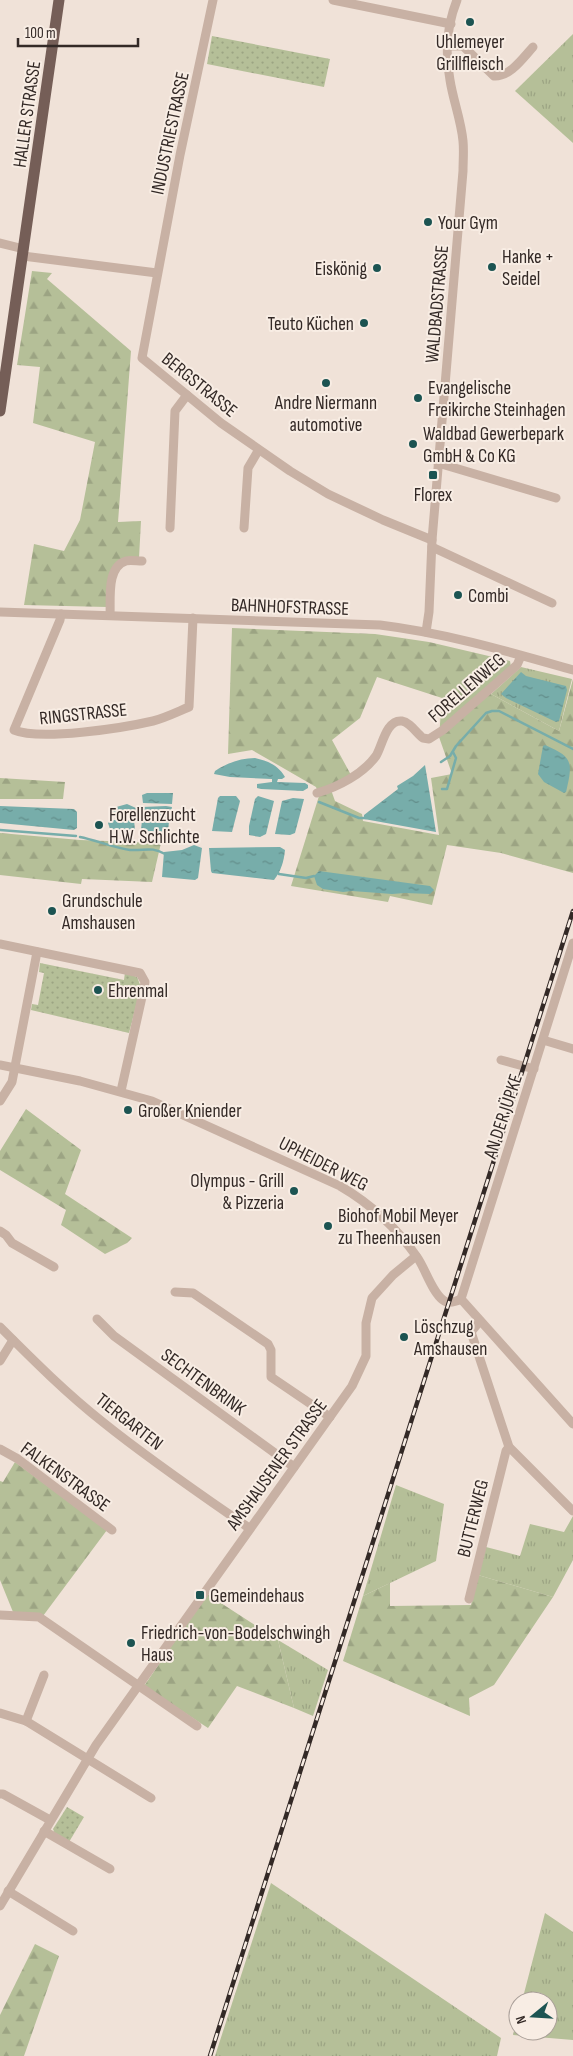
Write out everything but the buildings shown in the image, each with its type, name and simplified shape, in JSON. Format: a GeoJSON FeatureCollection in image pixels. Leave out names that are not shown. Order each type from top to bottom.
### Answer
{"type":"FeatureCollection","features":[{"type":"Feature","properties":{"kind":"main road","name":"HALLER STRASSE"},"geometry":{"type":"LineString","coordinates":[[0,412],[3,366],[23,252],[59,0]]}},
{"type":"Feature","properties":{"kind":"street","name":"INDUSTRIESTRASSE"},"geometry":{"type":"LineString","coordinates":[[157,273],[213,0]]}},
{"type":"Feature","properties":{"kind":"street"},"geometry":{"type":"LineString","coordinates":[[333,0],[451,24]]}},
{"type":"Feature","properties":{"kind":"street","name":"WALDBADSTRASSE"},"geometry":{"type":"LineString","coordinates":[[426,632],[429,612],[438,463],[463,172],[463,140],[450,81],[447,46],[457,0]]}},
{"type":"Feature","properties":{"kind":"street"},"geometry":{"type":"LineString","coordinates":[[447,46],[463,46],[494,76],[505,74],[533,48]]}},
{"type":"Feature","properties":{"kind":"street"},"geometry":{"type":"LineString","coordinates":[[0,243],[23,252],[157,273]]}},
{"type":"Feature","properties":{"kind":"street","name":"BERGSTRASSE"},"geometry":{"type":"LineString","coordinates":[[157,273],[142,358],[258,451],[328,494],[552,603]]}},
{"type":"Feature","properties":{"kind":"street"},"geometry":{"type":"LineString","coordinates":[[170,528],[176,411],[187,395]]}},
{"type":"Feature","properties":{"kind":"street"},"geometry":{"type":"LineString","coordinates":[[244,528],[248,468],[258,451]]}},
{"type":"Feature","properties":{"kind":"street"},"geometry":{"type":"LineString","coordinates":[[438,463],[556,498]]}},
{"type":"Feature","properties":{"kind":"street"},"geometry":{"type":"LineString","coordinates":[[110,615],[112,577],[116,569],[126,561],[142,561]]}},
{"type":"Feature","properties":{"kind":"street","name":"BAHNHOFSTRASSE"},"geometry":{"type":"LineString","coordinates":[[0,612],[380,625],[426,632],[573,670]]}},
{"type":"Feature","properties":{"kind":"street","name":"RINGSTRASSE"},"geometry":{"type":"LineString","coordinates":[[60,614],[60,620],[45,658],[14,730],[23,734],[39,735],[104,730],[154,721],[189,707],[193,618]]}},
{"type":"Feature","properties":{"kind":"street","name":"FORELLENWEG"},"geometry":{"type":"LineString","coordinates":[[317,793],[329,790],[367,766],[377,755],[386,731],[397,722],[404,721],[426,739],[433,737],[517,665],[521,656]]}},
{"type":"Feature","properties":{"kind":"street","name":"AN DER JÜPKE"},"geometry":{"type":"LineString","coordinates":[[461,1299],[573,943]]}},
{"type":"Feature","properties":{"kind":"street"},"geometry":{"type":"LineString","coordinates":[[0,944],[135,971],[143,977],[144,988],[121,1092]]}},
{"type":"Feature","properties":{"kind":"street"},"geometry":{"type":"LineString","coordinates":[[0,1101],[12,1082],[37,952]]}},
{"type":"Feature","properties":{"kind":"street"},"geometry":{"type":"LineString","coordinates":[[543,1040],[573,1049]]}},
{"type":"Feature","properties":{"kind":"street"},"geometry":{"type":"LineString","coordinates":[[501,1060],[534,1069]]}},
{"type":"Feature","properties":{"kind":"street","name":"UPHEIDER WEG"},"geometry":{"type":"LineString","coordinates":[[0,1065],[121,1092],[176,1110],[340,1186],[361,1198],[376,1210],[416,1256],[441,1299],[449,1302],[461,1299]]}},
{"type":"Feature","properties":{"kind":"street"},"geometry":{"type":"LineString","coordinates":[[0,1231],[12,1243],[54,1267]]}},
{"type":"Feature","properties":{"kind":"street","name":"AMSHAUSENER STRASSE"},"geometry":{"type":"LineString","coordinates":[[0,1906],[88,1758],[249,1528],[352,1386],[366,1356],[366,1323],[372,1298],[393,1275],[416,1256]]}},
{"type":"Feature","properties":{"kind":"street"},"geometry":{"type":"LineString","coordinates":[[175,1292],[193,1293],[268,1344],[271,1350],[271,1377],[330,1417]]}},
{"type":"Feature","properties":{"kind":"street"},"geometry":{"type":"LineString","coordinates":[[461,1299],[573,1424]]}},
{"type":"Feature","properties":{"kind":"street","name":"SECHTENBRINK"},"geometry":{"type":"LineString","coordinates":[[97,1318],[114,1336],[294,1467]]}},
{"type":"Feature","properties":{"kind":"street"},"geometry":{"type":"LineString","coordinates":[[480,1320],[471,1332],[509,1447],[573,1511]]}},
{"type":"Feature","properties":{"kind":"street","name":"TIERGARTEN"},"geometry":{"type":"LineString","coordinates":[[0,1327],[102,1422],[249,1528]]}},
{"type":"Feature","properties":{"kind":"street"},"geometry":{"type":"LineString","coordinates":[[0,1361],[13,1340]]}},
{"type":"Feature","properties":{"kind":"street","name":"BUTTERWEG"},"geometry":{"type":"LineString","coordinates":[[469,1599],[506,1451],[509,1447]]}},
{"type":"Feature","properties":{"kind":"street","name":"FALKENSTRASSE"},"geometry":{"type":"LineString","coordinates":[[0,1448],[18,1459],[112,1530]]}},
{"type":"Feature","properties":{"kind":"street"},"geometry":{"type":"LineString","coordinates":[[0,1615],[39,1617],[196,1726]]}},
{"type":"Feature","properties":{"kind":"street"},"geometry":{"type":"LineString","coordinates":[[26,1721],[44,1675]]}},
{"type":"Feature","properties":{"kind":"street"},"geometry":{"type":"LineString","coordinates":[[0,1713],[26,1721],[151,1798]]}},
{"type":"Feature","properties":{"kind":"street"},"geometry":{"type":"LineString","coordinates":[[0,1794],[4,1794],[50,1820]]}},
{"type":"Feature","properties":{"kind":"street"},"geometry":{"type":"LineString","coordinates":[[44,1831],[110,1869]]}},
{"type":"Feature","properties":{"kind":"street"},"geometry":{"type":"LineString","coordinates":[[8,1892],[73,1931]]}},
{"type":"Feature","properties":{"kind":"green space"},"geometry":{"type":"Polygon","coordinates":[[[573,34],[573,143],[515,91],[573,34]]]}},
{"type":"Feature","properties":{"kind":"green space"},"geometry":{"type":"Polygon","coordinates":[[[212,36],[330,59],[324,87],[207,64],[212,36]]]}},
{"type":"Feature","properties":{"kind":"green space"},"geometry":{"type":"Polygon","coordinates":[[[32,271],[52,273],[47,279],[131,351],[118,522],[141,521],[139,558],[128,559],[114,567],[109,579],[107,607],[24,605],[34,544],[64,551],[80,520],[95,442],[33,423],[40,367],[17,365],[32,271]]]}},
{"type":"Feature","properties":{"kind":"green space"},"geometry":{"type":"Polygon","coordinates":[[[232,628],[375,634],[429,642],[510,661],[511,667],[482,692],[491,694],[559,731],[573,679],[573,873],[501,853],[447,845],[432,905],[390,896],[388,902],[291,886],[319,796],[316,787],[252,750],[228,754],[232,628]],[[377,677],[360,718],[332,740],[351,775],[330,787],[335,801],[362,814],[363,821],[439,835],[431,778],[452,774],[439,737],[442,698],[377,677]]]}},
{"type":"Feature","properties":{"kind":"green space"},"geometry":{"type":"Polygon","coordinates":[[[521,667],[572,679],[559,731],[491,694],[521,667]]]}},
{"type":"Feature","properties":{"kind":"green space"},"geometry":{"type":"Polygon","coordinates":[[[0,778],[65,782],[63,799],[0,799],[0,778]]]}},
{"type":"Feature","properties":{"kind":"green space"},"geometry":{"type":"Polygon","coordinates":[[[0,833],[80,840],[161,843],[152,882],[82,879],[81,884],[0,875],[0,833]]]}},
{"type":"Feature","properties":{"kind":"green space"},"geometry":{"type":"Polygon","coordinates":[[[40,963],[124,980],[125,972],[137,977],[141,987],[129,1033],[31,1010],[32,1004],[38,1005],[44,973],[39,972],[40,963]]]}},
{"type":"Feature","properties":{"kind":"green space"},"geometry":{"type":"Polygon","coordinates":[[[26,1109],[81,1150],[65,1194],[132,1238],[127,1243],[105,1254],[61,1225],[66,1210],[0,1170],[0,1151],[26,1109]]]}},
{"type":"Feature","properties":{"kind":"green space"},"geometry":{"type":"Polygon","coordinates":[[[15,1462],[107,1530],[43,1616],[13,1612],[0,1580],[0,1481],[3,1482],[15,1462]]]}},
{"type":"Feature","properties":{"kind":"green space"},"geometry":{"type":"Polygon","coordinates":[[[396,1485],[444,1504],[436,1561],[363,1596],[396,1485]]]}},
{"type":"Feature","properties":{"kind":"green space"},"geometry":{"type":"Polygon","coordinates":[[[573,1516],[573,1560],[553,1597],[478,1575],[486,1547],[520,1556],[530,1524],[564,1532],[573,1516]]]}},
{"type":"Feature","properties":{"kind":"green space"},"geometry":{"type":"Polygon","coordinates":[[[478,1575],[553,1597],[494,1685],[469,1698],[470,1716],[343,1661],[363,1596],[390,1583],[390,1606],[471,1605],[478,1575]]]}},
{"type":"Feature","properties":{"kind":"green space"},"geometry":{"type":"Polygon","coordinates":[[[207,1594],[278,1640],[294,1708],[237,1686],[208,1728],[144,1686],[207,1594]]]}},
{"type":"Feature","properties":{"kind":"green space"},"geometry":{"type":"Polygon","coordinates":[[[278,1640],[328,1670],[313,1716],[294,1708],[278,1640]]]}},
{"type":"Feature","properties":{"kind":"green space"},"geometry":{"type":"Polygon","coordinates":[[[67,1807],[84,1817],[69,1842],[55,1834],[53,1829],[67,1807]]]}},
{"type":"Feature","properties":{"kind":"green space"},"geometry":{"type":"Polygon","coordinates":[[[271,1883],[501,2038],[497,2056],[215,2056],[271,1883]]]}},
{"type":"Feature","properties":{"kind":"green space"},"geometry":{"type":"Polygon","coordinates":[[[545,1913],[573,1932],[573,2040],[558,2039],[558,1991],[525,1991],[545,1913]]]}},
{"type":"Feature","properties":{"kind":"green space"},"geometry":{"type":"Polygon","coordinates":[[[35,1944],[59,1956],[24,2056],[0,2056],[0,2015],[35,1944]]]}},
{"type":"Feature","properties":{"kind":"water"},"geometry":{"type":"Polygon","coordinates":[[[521,672],[526,676],[566,686],[567,690],[559,721],[556,722],[501,694],[521,672]]]}},
{"type":"Feature","properties":{"kind":"water"},"geometry":{"type":"Polygon","coordinates":[[[545,745],[561,753],[569,762],[570,774],[566,792],[564,793],[544,782],[538,774],[543,746],[545,745]]]}},
{"type":"Feature","properties":{"kind":"water"},"geometry":{"type":"Polygon","coordinates":[[[255,758],[268,762],[279,769],[285,777],[278,779],[277,782],[305,783],[308,785],[308,788],[303,791],[261,789],[257,788],[257,784],[272,782],[272,779],[230,777],[214,774],[215,771],[229,763],[255,758]]]}},
{"type":"Feature","properties":{"kind":"water"},"geometry":{"type":"Polygon","coordinates":[[[425,765],[436,832],[364,819],[364,815],[398,789],[397,786],[413,776],[425,765]]]}},
{"type":"Feature","properties":{"kind":"water"},"geometry":{"type":"Polygon","coordinates":[[[147,793],[173,793],[172,804],[143,803],[142,795],[147,793]]]}},
{"type":"Feature","properties":{"kind":"water"},"geometry":{"type":"Polygon","coordinates":[[[220,796],[236,796],[240,801],[232,832],[212,831],[218,798],[220,796]]]}},
{"type":"Feature","properties":{"kind":"water"},"geometry":{"type":"Polygon","coordinates":[[[258,796],[274,801],[266,834],[260,837],[249,835],[255,799],[258,796]]]}},
{"type":"Feature","properties":{"kind":"water"},"geometry":{"type":"Polygon","coordinates":[[[293,798],[304,799],[295,833],[290,835],[275,834],[282,801],[293,798]]]}},
{"type":"Feature","properties":{"kind":"water"},"geometry":{"type":"Polygon","coordinates":[[[127,804],[136,808],[135,817],[111,816],[109,814],[109,809],[127,804]]]}},
{"type":"Feature","properties":{"kind":"water"},"geometry":{"type":"Polygon","coordinates":[[[0,806],[74,809],[77,812],[77,828],[74,830],[0,823],[0,806]]]}},
{"type":"Feature","properties":{"kind":"water"},"geometry":{"type":"Polygon","coordinates":[[[142,807],[172,807],[170,818],[142,817],[142,807]]]}},
{"type":"Feature","properties":{"kind":"water"},"geometry":{"type":"Polygon","coordinates":[[[111,820],[134,820],[135,830],[110,829],[108,823],[111,820]]]}},
{"type":"Feature","properties":{"kind":"water"},"geometry":{"type":"Polygon","coordinates":[[[142,820],[169,821],[168,832],[143,831],[141,830],[142,820]]]}},
{"type":"Feature","properties":{"kind":"water"},"geometry":{"type":"Polygon","coordinates":[[[194,845],[202,848],[198,878],[195,880],[162,877],[164,852],[182,850],[194,845]]]}},
{"type":"Feature","properties":{"kind":"water"},"geometry":{"type":"Polygon","coordinates":[[[280,847],[285,850],[284,858],[274,880],[212,873],[211,871],[209,848],[280,847]]]}},
{"type":"Feature","properties":{"kind":"water"},"geometry":{"type":"Polygon","coordinates":[[[319,871],[430,886],[434,890],[430,894],[392,894],[343,892],[323,889],[317,885],[314,876],[319,871]]]}},
{"type":"Feature","properties":{"kind":"waterway"},"geometry":{"type":"LineString","coordinates":[[441,762],[450,756],[456,746],[486,713],[492,711],[499,711],[573,749]]}},
{"type":"Feature","properties":{"kind":"waterway"},"geometry":{"type":"LineString","coordinates":[[442,789],[447,789],[456,758],[453,752]]}},
{"type":"Feature","properties":{"kind":"waterway"},"geometry":{"type":"LineString","coordinates":[[319,802],[359,818],[366,818]]}},
{"type":"Feature","properties":{"kind":"waterway"},"geometry":{"type":"LineString","coordinates":[[0,830],[76,836]]}},
{"type":"Feature","properties":{"kind":"waterway"},"geometry":{"type":"LineString","coordinates":[[80,837],[124,849],[152,849],[165,854]]}},
{"type":"Feature","properties":{"kind":"waterway"},"geometry":{"type":"LineString","coordinates":[[277,872],[279,874],[306,878],[314,876]]}},
{"type":"Feature","properties":{"kind":"railway"},"geometry":{"type":"LineString","coordinates":[[210,2056],[573,911]]}},
{"type":"Feature","properties":{"kind":"place","name":"Uhlemeyer Grillfleisch"},"geometry":{"type":"Point","coordinates":[470,22]}},
{"type":"Feature","properties":{"kind":"place","name":"Your Gym"},"geometry":{"type":"Point","coordinates":[428,222]}},
{"type":"Feature","properties":{"kind":"place","name":"Hanke + Seidel"},"geometry":{"type":"Point","coordinates":[492,267]}},
{"type":"Feature","properties":{"kind":"place","name":"Eiskönig"},"geometry":{"type":"Point","coordinates":[377,268]}},
{"type":"Feature","properties":{"kind":"place","name":"Teuto Küchen"},"geometry":{"type":"Point","coordinates":[364,323]}},
{"type":"Feature","properties":{"kind":"place","name":"Andre Niermann automotive"},"geometry":{"type":"Point","coordinates":[326,383]}},
{"type":"Feature","properties":{"kind":"place","name":"Evangelische Freikirche Steinhagen"},"geometry":{"type":"Point","coordinates":[418,398]}},
{"type":"Feature","properties":{"kind":"place","name":"Waldbad Gewerbepark GmbH & Co KG"},"geometry":{"type":"Point","coordinates":[413,444]}},
{"type":"Feature","properties":{"kind":"place","name":"Florex"},"geometry":{"type":"Point","coordinates":[433,475]}},
{"type":"Feature","properties":{"kind":"place","name":"Combi"},"geometry":{"type":"Point","coordinates":[458,595]}},
{"type":"Feature","properties":{"kind":"place","name":"Forellenzucht H.W. Schlichte"},"geometry":{"type":"Point","coordinates":[99,825]}},
{"type":"Feature","properties":{"kind":"place","name":"Grundschule Amshausen"},"geometry":{"type":"Point","coordinates":[52,911]}},
{"type":"Feature","properties":{"kind":"place","name":"Ehrenmal"},"geometry":{"type":"Point","coordinates":[98,990]}},
{"type":"Feature","properties":{"kind":"place","name":"Großer Kniender"},"geometry":{"type":"Point","coordinates":[128,1110]}},
{"type":"Feature","properties":{"kind":"place","name":"Olympus - Grill & Pizzeria"},"geometry":{"type":"Point","coordinates":[294,1191]}},
{"type":"Feature","properties":{"kind":"place","name":"Biohof Mobil Meyer zu Theenhausen"},"geometry":{"type":"Point","coordinates":[328,1226]}},
{"type":"Feature","properties":{"kind":"place","name":"Löschzug Amshausen"},"geometry":{"type":"Point","coordinates":[404,1337]}},
{"type":"Feature","properties":{"kind":"place","name":"Gemeindehaus"},"geometry":{"type":"Point","coordinates":[200,1595]}},
{"type":"Feature","properties":{"kind":"place","name":"Friedrich-von-Bodelschwingh Haus"},"geometry":{"type":"Point","coordinates":[131,1643]}}]}
